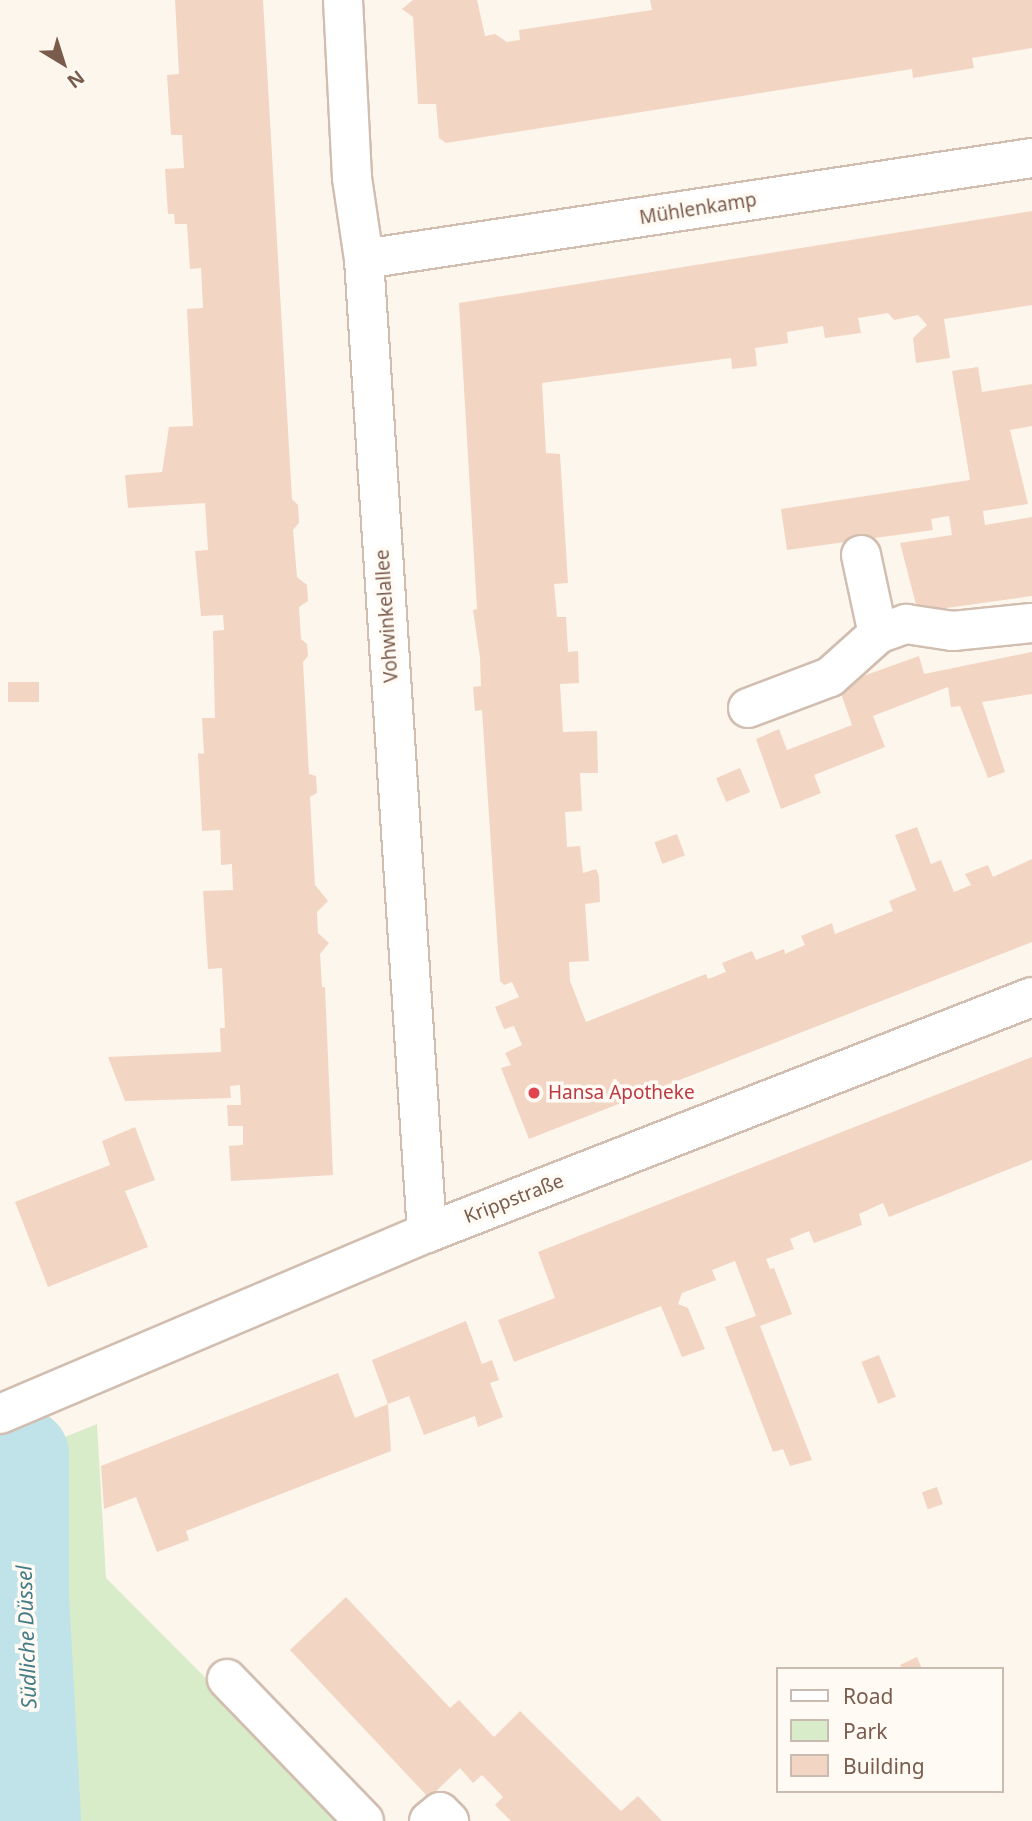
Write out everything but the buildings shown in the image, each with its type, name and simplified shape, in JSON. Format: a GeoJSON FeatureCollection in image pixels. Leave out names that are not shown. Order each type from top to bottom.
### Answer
{"type":"FeatureCollection","features":[{"type":"Feature","properties":{"kind":"street","name":"Vohwinkelallee"},"geometry":{"type":"LineString","coordinates":[[343,0],[352,178],[364,259],[427,1233]]}},
{"type":"Feature","properties":{"kind":"street","name":"Mühlenkamp"},"geometry":{"type":"LineString","coordinates":[[364,259],[1032,158]]}},
{"type":"Feature","properties":{"kind":"street"},"geometry":{"type":"LineString","coordinates":[[861,555],[878,634]]}},
{"type":"Feature","properties":{"kind":"street"},"geometry":{"type":"LineString","coordinates":[[748,708],[830,677],[878,634],[905,624],[953,631],[1032,623]]}},
{"type":"Feature","properties":{"kind":"street","name":"Krippstraße"},"geometry":{"type":"LineString","coordinates":[[0,1414],[427,1233],[1032,997]]}},
{"type":"Feature","properties":{"kind":"street"},"geometry":{"type":"LineString","coordinates":[[227,1679],[364,1821]]}},
{"type":"Feature","properties":{"kind":"street"},"geometry":{"type":"LineString","coordinates":[[429,1821],[440,1812],[449,1821]]}},
{"type":"Feature","properties":{"kind":"green space"},"geometry":{"type":"Polygon","coordinates":[[[97,1424],[106,1578],[348,1821],[0,1821],[0,1463],[97,1424]]]}},
{"type":"Feature","properties":{"kind":"waterway","name":"Südliche Düssel"},"geometry":{"type":"LineString","coordinates":[[23,1454],[23,1596],[35,1821]]}},
{"type":"Feature","properties":{"kind":"place","name":"Hansa Apotheke"},"geometry":{"type":"Point","coordinates":[534,1093]}}]}
